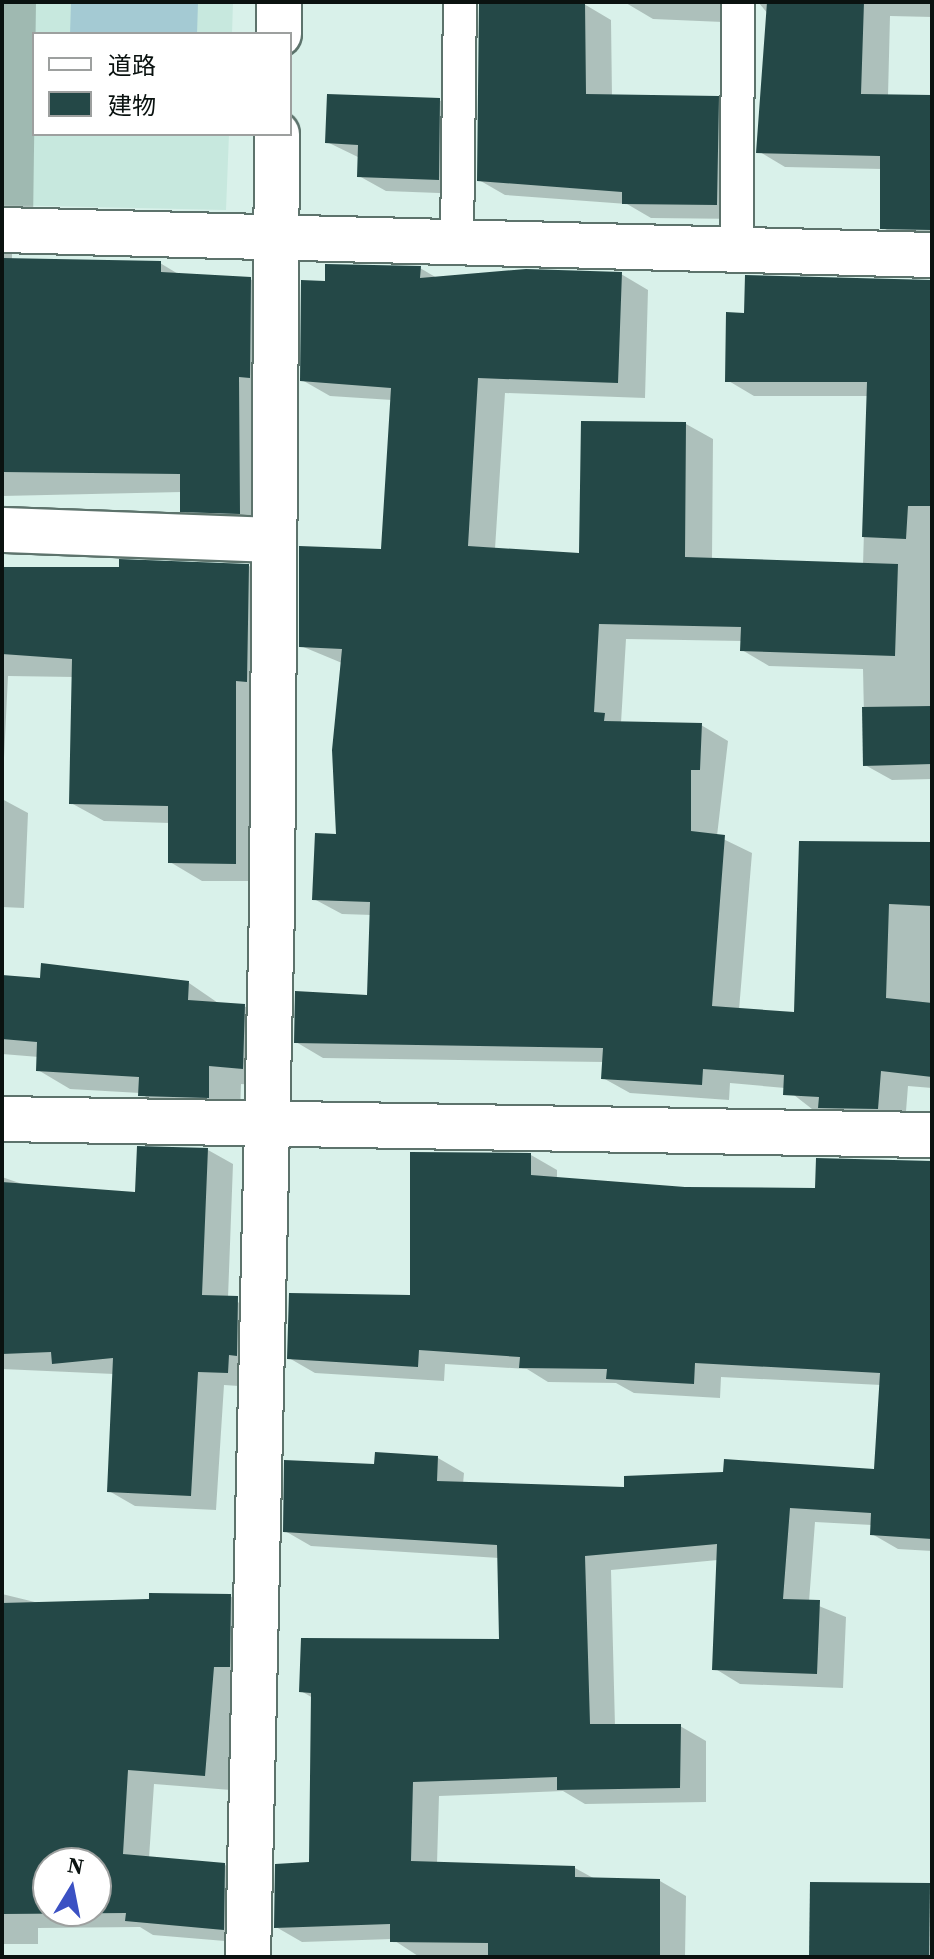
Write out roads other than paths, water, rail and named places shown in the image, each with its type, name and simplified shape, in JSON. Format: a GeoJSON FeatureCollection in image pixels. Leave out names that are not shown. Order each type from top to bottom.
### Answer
{"type":"FeatureCollection","features":[{"type":"Feature","properties":{"kind":"street"},"geometry":{"type":"LineString","coordinates":[[279,2],[279,32]]}},
{"type":"Feature","properties":{"kind":"street"},"geometry":{"type":"LineString","coordinates":[[248,1957],[277,136]]}},
{"type":"Feature","properties":{"kind":"street"},"geometry":{"type":"LineString","coordinates":[[2,230],[457,242],[737,245],[932,255]]}},
{"type":"Feature","properties":{"kind":"street"},"geometry":{"type":"LineString","coordinates":[[2,530],[272,540]]}},
{"type":"Feature","properties":{"kind":"street"},"geometry":{"type":"LineString","coordinates":[[2,1119],[263,1126],[932,1135]]}},
{"type":"Feature","properties":{"kind":"lane"},"geometry":{"type":"LineString","coordinates":[[457,242],[460,2]]}},
{"type":"Feature","properties":{"kind":"lane"},"geometry":{"type":"LineString","coordinates":[[737,245],[738,2]]}},
{"type":"Feature","properties":{"kind":"water"},"geometry":{"type":"Polygon","coordinates":[[[71,2],[198,2],[197,32],[70,32],[71,2]]]}}]}
